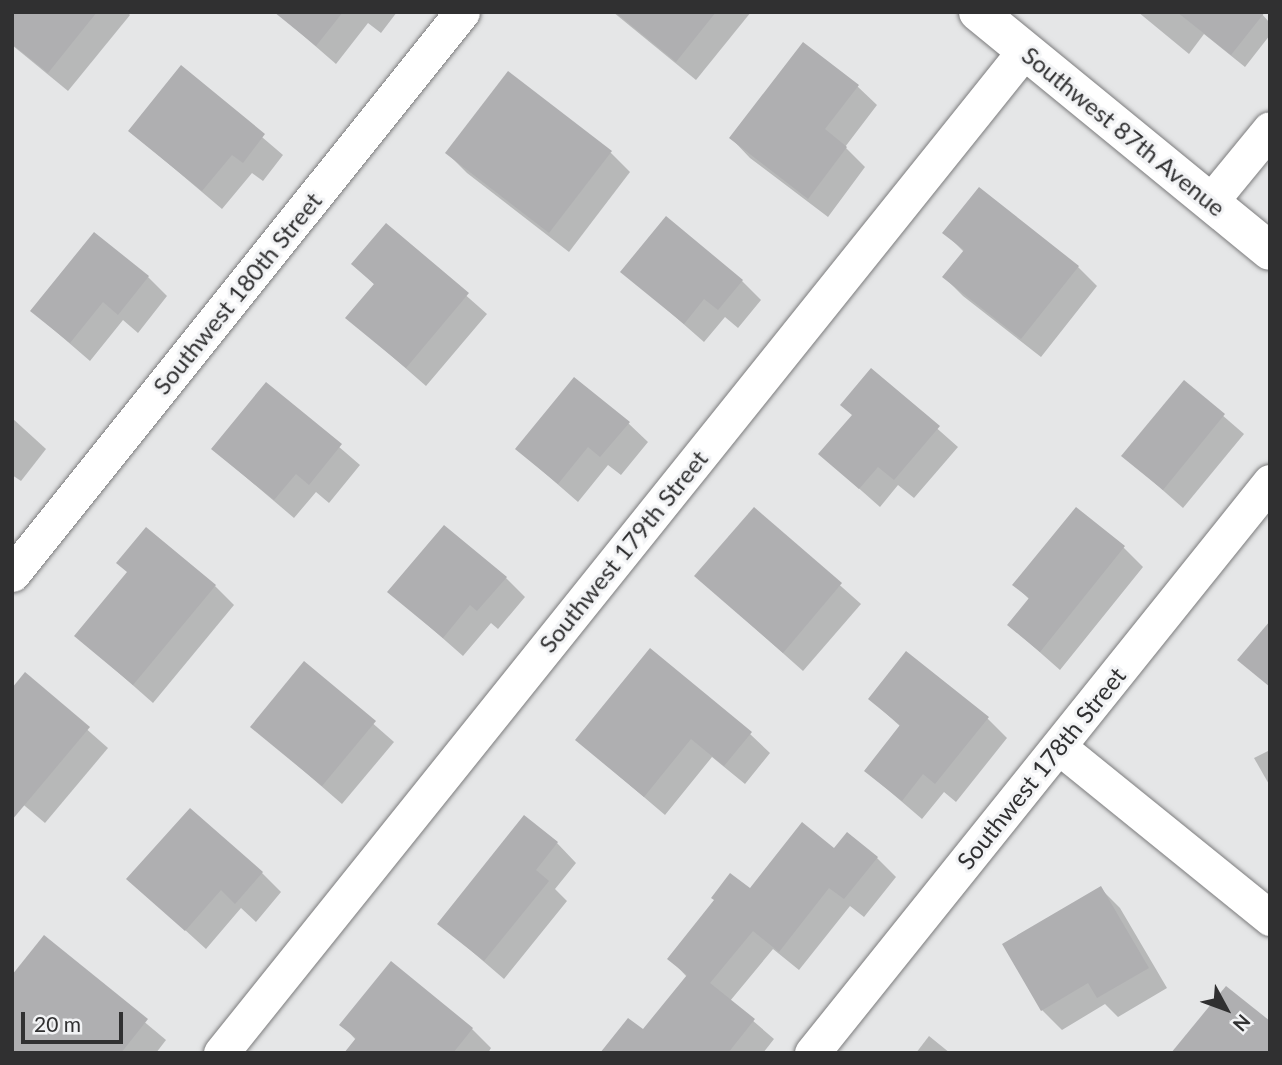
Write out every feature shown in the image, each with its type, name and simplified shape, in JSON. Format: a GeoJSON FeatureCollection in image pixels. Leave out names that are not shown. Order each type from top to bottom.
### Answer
{"type":"FeatureCollection","features":[{"type":"Feature","properties":{"kind":"street","name":"Southwest 180th Street"},"geometry":{"type":"LineString","coordinates":[[12,574],[462,12]]}},
{"type":"Feature","properties":{"kind":"street","name":"Southwest 87th Avenue"},"geometry":{"type":"LineString","coordinates":[[978,12],[1270,251]]}},
{"type":"Feature","properties":{"kind":"street","name":"Southwest 179th Street"},"geometry":{"type":"LineString","coordinates":[[221,1053],[1025,50]]}},
{"type":"Feature","properties":{"kind":"street"},"geometry":{"type":"LineString","coordinates":[[1210,202],[1270,129]]}},
{"type":"Feature","properties":{"kind":"street","name":"Southwest 178th Street"},"geometry":{"type":"LineString","coordinates":[[812,1053],[1270,482]]}},
{"type":"Feature","properties":{"kind":"street"},"geometry":{"type":"LineString","coordinates":[[1059,747],[1270,918]]}},
{"type":"Feature","properties":{"kind":"building"},"geometry":{"type":"Polygon","coordinates":[[[12,12],[97,12],[48,73],[12,44],[12,12]]]}},
{"type":"Feature","properties":{"kind":"building"},"geometry":{"type":"Polygon","coordinates":[[[274,12],[343,12],[316,46],[274,12]]]}},
{"type":"Feature","properties":{"kind":"building"},"geometry":{"type":"Polygon","coordinates":[[[615,12],[716,12],[676,62],[615,12]]]}},
{"type":"Feature","properties":{"kind":"building"},"geometry":{"type":"Polygon","coordinates":[[[1177,12],[1265,12],[1231,55],[1177,12]]]}},
{"type":"Feature","properties":{"kind":"building"},"geometry":{"type":"Polygon","coordinates":[[[803,42],[859,85],[825,129],[847,147],[808,199],[729,138],[803,42]]]}},
{"type":"Feature","properties":{"kind":"building"},"geometry":{"type":"Polygon","coordinates":[[[181,65],[265,134],[243,163],[232,155],[202,191],[128,131],[181,65]]]}},
{"type":"Feature","properties":{"kind":"building"},"geometry":{"type":"Polygon","coordinates":[[[508,71],[612,151],[549,233],[445,153],[508,71]]]}},
{"type":"Feature","properties":{"kind":"building"},"geometry":{"type":"Polygon","coordinates":[[[979,187],[1079,266],[1021,339],[942,277],[964,250],[942,233],[979,187]]]}},
{"type":"Feature","properties":{"kind":"building"},"geometry":{"type":"Polygon","coordinates":[[[666,216],[743,280],[718,310],[704,299],[684,324],[620,272],[666,216]]]}},
{"type":"Feature","properties":{"kind":"building"},"geometry":{"type":"Polygon","coordinates":[[[386,223],[469,293],[406,368],[345,318],[374,284],[351,264],[386,223]]]}},
{"type":"Feature","properties":{"kind":"building"},"geometry":{"type":"Polygon","coordinates":[[[94,232],[149,276],[118,315],[103,302],[70,343],[30,311],[94,232]]]}},
{"type":"Feature","properties":{"kind":"building"},"geometry":{"type":"Polygon","coordinates":[[[871,368],[940,426],[894,480],[878,467],[859,489],[818,454],[852,415],[840,405],[871,368]]]}},
{"type":"Feature","properties":{"kind":"building"},"geometry":{"type":"Polygon","coordinates":[[[574,377],[630,422],[600,457],[588,447],[558,484],[515,449],[574,377]]]}},
{"type":"Feature","properties":{"kind":"building"},"geometry":{"type":"Polygon","coordinates":[[[1184,380],[1225,414],[1163,490],[1121,456],[1184,380]]]}},
{"type":"Feature","properties":{"kind":"building"},"geometry":{"type":"Polygon","coordinates":[[[266,382],[342,444],[309,485],[296,474],[274,500],[211,449],[266,382]]]}},
{"type":"Feature","properties":{"kind":"building"},"geometry":{"type":"Polygon","coordinates":[[[754,507],[842,583],[783,653],[694,576],[754,507]]]}},
{"type":"Feature","properties":{"kind":"building"},"geometry":{"type":"Polygon","coordinates":[[[1076,507],[1125,546],[1040,652],[1007,625],[1029,598],[1012,585],[1076,507]]]}},
{"type":"Feature","properties":{"kind":"building"},"geometry":{"type":"Polygon","coordinates":[[[444,525],[507,577],[477,611],[470,605],[443,638],[387,592],[444,525]]]}},
{"type":"Feature","properties":{"kind":"building"},"geometry":{"type":"Polygon","coordinates":[[[146,527],[216,585],[133,685],[74,636],[127,572],[116,563],[146,527]]]}},
{"type":"Feature","properties":{"kind":"building"},"geometry":{"type":"Polygon","coordinates":[[[1270,621],[1270,687],[1237,660],[1270,621]]]}},
{"type":"Feature","properties":{"kind":"building"},"geometry":{"type":"Polygon","coordinates":[[[650,648],[752,732],[724,766],[691,739],[644,797],[575,740],[650,648]]]}},
{"type":"Feature","properties":{"kind":"building"},"geometry":{"type":"Polygon","coordinates":[[[906,651],[989,717],[935,784],[923,774],[902,801],[864,771],[900,725],[868,699],[906,651]]]}},
{"type":"Feature","properties":{"kind":"building"},"geometry":{"type":"Polygon","coordinates":[[[304,661],[376,721],[322,786],[250,727],[304,661]]]}},
{"type":"Feature","properties":{"kind":"building"},"geometry":{"type":"Polygon","coordinates":[[[25,672],[90,727],[12,820],[12,688],[25,672]]]}},
{"type":"Feature","properties":{"kind":"building"},"geometry":{"type":"Polygon","coordinates":[[[190,808],[263,872],[235,904],[221,890],[185,931],[126,879],[190,808]]]}},
{"type":"Feature","properties":{"kind":"building"},"geometry":{"type":"Polygon","coordinates":[[[524,815],[558,842],[536,870],[549,881],[484,961],[437,924],[524,815]]]}},
{"type":"Feature","properties":{"kind":"building"},"geometry":{"type":"Polygon","coordinates":[[[802,822],[834,848],[847,832],[878,857],[844,899],[829,888],[779,952],[753,931],[710,983],[755,1019],[728,1053],[600,1053],[628,1018],[643,1029],[687,975],[667,959],[714,900],[711,898],[730,873],[750,888],[802,822]]]}},
{"type":"Feature","properties":{"kind":"building"},"geometry":{"type":"Polygon","coordinates":[[[1101,886],[1149,968],[1097,998],[1088,983],[1041,1011],[1002,944],[1101,886]]]}},
{"type":"Feature","properties":{"kind":"building"},"geometry":{"type":"Polygon","coordinates":[[[44,935],[148,1019],[121,1053],[12,1053],[12,975],[44,935]]]}},
{"type":"Feature","properties":{"kind":"building"},"geometry":{"type":"Polygon","coordinates":[[[391,961],[473,1028],[453,1053],[344,1053],[356,1038],[339,1025],[391,961]]]}},
{"type":"Feature","properties":{"kind":"building"},"geometry":{"type":"Polygon","coordinates":[[[1226,986],[1270,1021],[1270,1053],[1171,1053],[1226,986]]]}}]}
